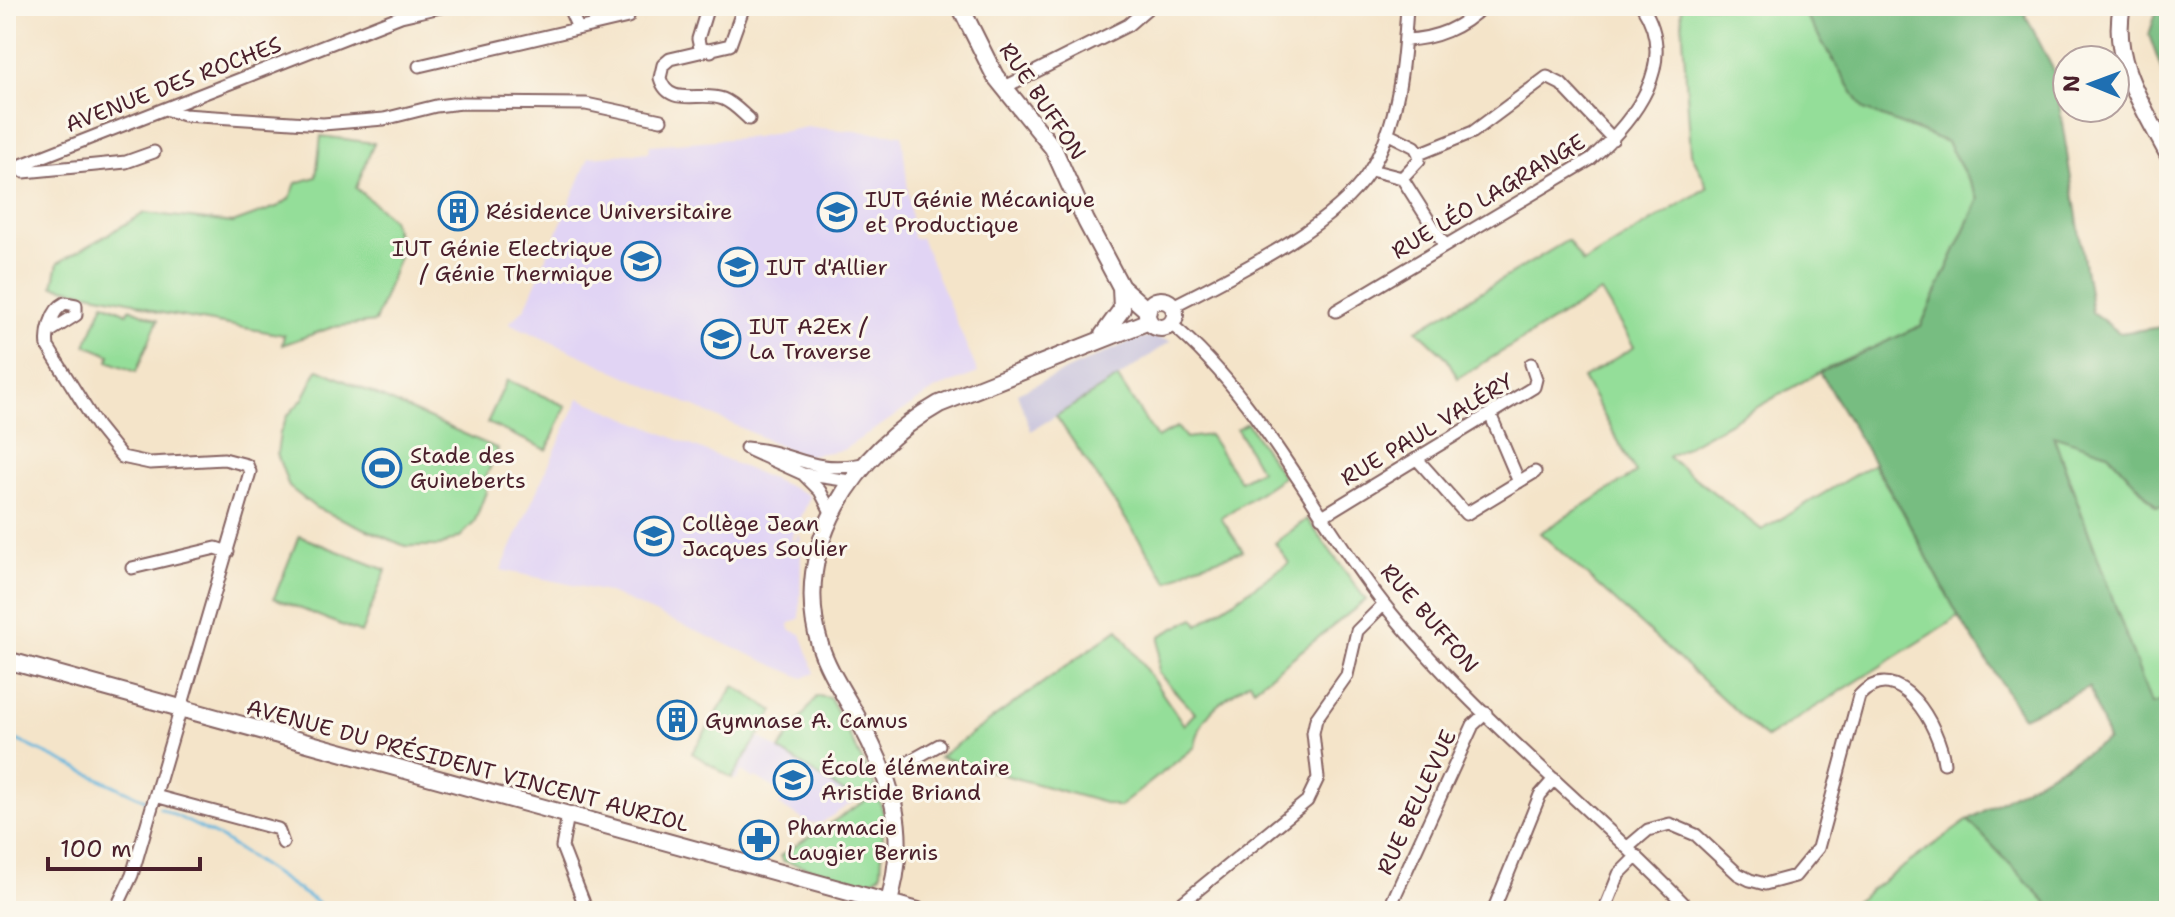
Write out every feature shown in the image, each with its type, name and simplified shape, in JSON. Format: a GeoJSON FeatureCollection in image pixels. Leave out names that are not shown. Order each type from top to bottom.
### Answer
{"type":"FeatureCollection","features":[{"type":"Feature","properties":{"kind":"main road","name":"RUE BUFFON"},"geometry":{"type":"LineString","coordinates":[[960,6],[1003,88],[1053,148],[1121,287],[1158,309]]}},
{"type":"Feature","properties":{"kind":"main road"},"geometry":{"type":"LineString","coordinates":[[2122,6],[2118,29],[2125,69],[2169,156]]}},
{"type":"Feature","properties":{"kind":"main road","name":"RUE BUFFON"},"geometry":{"type":"LineString","coordinates":[[1109,263],[1158,309]]}},
{"type":"Feature","properties":{"kind":"main road"},"geometry":{"type":"LineString","coordinates":[[1098,339],[1122,309],[1121,287]]}},
{"type":"Feature","properties":{"kind":"main road"},"geometry":{"type":"LineString","coordinates":[[887,907],[898,844],[896,809],[887,774],[827,665],[817,635],[813,609],[814,568],[832,514],[863,464],[914,419],[939,404],[1098,339],[1158,309],[1159,328],[1171,324]]}},
{"type":"Feature","properties":{"kind":"main road","name":"AVENUE DU PRÉSIDENT VINCENT AURIOL"},"geometry":{"type":"LineString","coordinates":[[6,660],[864,896],[887,907],[918,911]]}},
{"type":"Feature","properties":{"kind":"main road"},"geometry":{"type":"LineString","coordinates":[[864,896],[888,875],[898,844]]}},
{"type":"Feature","properties":{"kind":"street","name":"AVENUE DES ROCHES"},"geometry":{"type":"LineString","coordinates":[[11,169],[401,16],[445,6]]}},
{"type":"Feature","properties":{"kind":"street"},"geometry":{"type":"LineString","coordinates":[[568,6],[578,28]]}},
{"type":"Feature","properties":{"kind":"street"},"geometry":{"type":"LineString","coordinates":[[686,56],[698,39],[708,6]]}},
{"type":"Feature","properties":{"kind":"street"},"geometry":{"type":"LineString","coordinates":[[744,6],[730,45],[663,65],[660,78],[665,90],[681,97],[721,98],[749,119]]}},
{"type":"Feature","properties":{"kind":"street"},"geometry":{"type":"LineString","coordinates":[[1003,88],[1128,25],[1150,6]]}},
{"type":"Feature","properties":{"kind":"street"},"geometry":{"type":"LineString","coordinates":[[1158,309],[1288,241],[1335,210],[1371,170],[1387,133],[1405,40],[1407,6]]}},
{"type":"Feature","properties":{"kind":"street"},"geometry":{"type":"LineString","coordinates":[[1405,40],[1428,37],[1455,28],[1483,6]]}},
{"type":"Feature","properties":{"kind":"street","name":"RUE LÉO LAGRANGE"},"geometry":{"type":"LineString","coordinates":[[1336,311],[1591,159],[1613,139],[1648,92],[1655,65],[1653,31],[1642,6]]}},
{"type":"Feature","properties":{"kind":"street"},"geometry":{"type":"LineString","coordinates":[[419,66],[628,17]]}},
{"type":"Feature","properties":{"kind":"street"},"geometry":{"type":"LineString","coordinates":[[698,39],[700,48],[712,51]]}},
{"type":"Feature","properties":{"kind":"street"},"geometry":{"type":"LineString","coordinates":[[1419,154],[1473,132],[1547,77],[1561,84],[1613,139]]}},
{"type":"Feature","properties":{"kind":"street"},"geometry":{"type":"LineString","coordinates":[[165,109],[184,115],[323,124],[384,119],[462,103],[586,104],[661,120]]}},
{"type":"Feature","properties":{"kind":"street"},"geometry":{"type":"LineString","coordinates":[[1387,133],[1415,147],[1419,154],[1419,160],[1402,178]]}},
{"type":"Feature","properties":{"kind":"street"},"geometry":{"type":"LineString","coordinates":[[11,169],[24,172],[126,162],[154,152]]}},
{"type":"Feature","properties":{"kind":"street"},"geometry":{"type":"LineString","coordinates":[[1371,170],[1402,178],[1445,246]]}},
{"type":"Feature","properties":{"kind":"street","name":"RUE BUFFON"},"geometry":{"type":"LineString","coordinates":[[1171,324],[1223,372],[1384,604],[1486,713],[1691,911]]}},
{"type":"Feature","properties":{"kind":"street"},"geometry":{"type":"LineString","coordinates":[[49,332],[47,342],[52,357],[105,438],[122,457],[150,463],[224,459],[247,465],[250,472],[132,875],[115,911]]}},
{"type":"Feature","properties":{"kind":"street","name":"RUE PAUL VALÉRY"},"geometry":{"type":"LineString","coordinates":[[1321,517],[1534,387],[1536,379],[1531,364]]}},
{"type":"Feature","properties":{"kind":"street"},"geometry":{"type":"LineString","coordinates":[[1490,414],[1519,482]]}},
{"type":"Feature","properties":{"kind":"street"},"geometry":{"type":"LineString","coordinates":[[850,481],[803,474],[746,448],[765,449],[823,468],[863,464]]}},
{"type":"Feature","properties":{"kind":"street"},"geometry":{"type":"LineString","coordinates":[[1417,459],[1466,514],[1535,472]]}},
{"type":"Feature","properties":{"kind":"street"},"geometry":{"type":"LineString","coordinates":[[803,474],[820,491],[832,514]]}},
{"type":"Feature","properties":{"kind":"street"},"geometry":{"type":"LineString","coordinates":[[132,568],[216,548],[228,552]]}},
{"type":"Feature","properties":{"kind":"street"},"geometry":{"type":"LineString","coordinates":[[1172,911],[1307,801],[1318,778],[1313,733],[1316,719],[1347,675],[1357,631],[1384,604]]}},
{"type":"Feature","properties":{"kind":"street"},"geometry":{"type":"LineString","coordinates":[[1604,911],[1619,874],[1648,830],[1670,824],[1696,835],[1738,874],[1750,880],[1765,884],[1795,876],[1818,848],[1859,696],[1879,682],[1892,683],[1905,689],[1942,740],[1944,763]]}},
{"type":"Feature","properties":{"kind":"street","name":"RUE BELLEVUE"},"geometry":{"type":"LineString","coordinates":[[1388,911],[1473,725],[1486,713]]}},
{"type":"Feature","properties":{"kind":"street"},"geometry":{"type":"LineString","coordinates":[[887,774],[939,745]]}},
{"type":"Feature","properties":{"kind":"street"},"geometry":{"type":"LineString","coordinates":[[1493,911],[1540,795],[1554,779]]}},
{"type":"Feature","properties":{"kind":"street"},"geometry":{"type":"LineString","coordinates":[[155,796],[278,829],[283,843]]}},
{"type":"Feature","properties":{"kind":"street"},"geometry":{"type":"LineString","coordinates":[[568,815],[562,847],[587,911]]}},
{"type":"Feature","properties":{"kind":"shaded area","name":"IUT d'Allier"},"geometry":{"type":"Polygon","coordinates":[[[807,127],[902,135],[913,238],[921,238],[978,373],[936,389],[843,450],[803,456],[509,323],[525,308],[589,157],[649,152],[650,145],[755,137],[807,127]]]}},
{"type":"Feature","properties":{"kind":"shaded area"},"geometry":{"type":"Polygon","coordinates":[[[1154,337],[1171,341],[1118,378],[1031,431],[1017,393],[1138,338],[1154,337]]]}},
{"type":"Feature","properties":{"kind":"shaded area","name":"Collège Jean Jacques Soulier"},"geometry":{"type":"Polygon","coordinates":[[[579,398],[810,497],[791,540],[795,542],[799,533],[800,618],[789,624],[790,630],[801,634],[815,673],[803,678],[607,592],[501,570],[579,398]]]}},
{"type":"Feature","properties":{"kind":"shaded area","name":"École élémentaire Aristide Briand"},"geometry":{"type":"Polygon","coordinates":[[[758,736],[856,800],[821,823],[809,823],[779,805],[786,795],[756,777],[754,779],[742,771],[736,780],[732,778],[758,736]]]}},
{"type":"Feature","properties":{"kind":"green space"},"geometry":{"type":"Polygon","coordinates":[[[1681,6],[1800,6],[1864,110],[1947,142],[1979,199],[1921,326],[1820,372],[1668,457],[1762,530],[1873,464],[1902,510],[1959,617],[1766,738],[1540,533],[1636,473],[1583,378],[1634,347],[1601,292],[1458,378],[1446,357],[1417,330],[1568,240],[1583,263],[1708,187],[1691,153],[1681,6]]]}},
{"type":"Feature","properties":{"kind":"green space"},"geometry":{"type":"Polygon","coordinates":[[[1800,6],[2021,6],[2051,65],[2051,124],[2062,124],[2092,312],[2120,333],[2169,326],[2169,505],[2157,507],[2108,453],[2053,435],[2151,704],[2169,700],[2169,911],[2055,911],[1968,820],[2108,740],[2089,687],[2023,717],[1959,617],[1902,510],[1820,372],[1921,326],[1979,199],[1947,142],[1864,110],[1800,6]]]}},
{"type":"Feature","properties":{"kind":"green space"},"geometry":{"type":"Polygon","coordinates":[[[2158,6],[2169,6],[2169,91],[2149,35],[2158,6]]]}},
{"type":"Feature","properties":{"kind":"green space"},"geometry":{"type":"Polygon","coordinates":[[[321,136],[374,143],[356,188],[392,219],[401,251],[375,322],[333,327],[282,345],[284,335],[157,312],[134,302],[53,286],[58,263],[145,213],[233,223],[279,206],[290,198],[296,183],[316,177],[321,136]]]}},
{"type":"Feature","properties":{"kind":"green space"},"geometry":{"type":"Polygon","coordinates":[[[104,303],[127,313],[130,308],[158,320],[136,372],[108,361],[110,355],[86,345],[104,303]]]}},
{"type":"Feature","properties":{"kind":"green space"},"geometry":{"type":"Polygon","coordinates":[[[318,369],[498,449],[485,479],[486,492],[474,523],[460,537],[440,546],[405,546],[316,508],[289,487],[277,454],[280,433],[287,416],[303,399],[318,369]]]}},
{"type":"Feature","properties":{"kind":"green space"},"geometry":{"type":"Polygon","coordinates":[[[1118,378],[1157,438],[1177,427],[1186,438],[1209,435],[1240,481],[1260,470],[1237,429],[1247,423],[1283,477],[1221,518],[1243,551],[1195,566],[1168,582],[1056,416],[1118,378]]]}},
{"type":"Feature","properties":{"kind":"green space"},"geometry":{"type":"Polygon","coordinates":[[[507,380],[566,406],[547,450],[487,423],[507,380]]]}},
{"type":"Feature","properties":{"kind":"green space"},"geometry":{"type":"Polygon","coordinates":[[[2053,434],[2108,453],[2156,507],[2169,505],[2169,700],[2151,705],[2053,434]]]}},
{"type":"Feature","properties":{"kind":"green space"},"geometry":{"type":"Polygon","coordinates":[[[1307,519],[1366,600],[1254,688],[1250,681],[1222,701],[1207,716],[1195,747],[1119,807],[939,757],[1118,629],[1184,725],[1195,713],[1158,673],[1160,636],[1194,618],[1198,625],[1289,563],[1275,543],[1307,519]]]}},
{"type":"Feature","properties":{"kind":"green space"},"geometry":{"type":"Polygon","coordinates":[[[299,536],[386,570],[361,633],[274,598],[299,536]]]}},
{"type":"Feature","properties":{"kind":"green space"},"geometry":{"type":"Polygon","coordinates":[[[734,686],[774,711],[732,778],[692,753],[734,686]]]}},
{"type":"Feature","properties":{"kind":"green space"},"geometry":{"type":"Polygon","coordinates":[[[817,696],[830,698],[876,787],[856,800],[779,750],[817,696]]]}},
{"type":"Feature","properties":{"kind":"green space"},"geometry":{"type":"Polygon","coordinates":[[[877,793],[884,815],[881,874],[867,884],[783,861],[780,856],[877,793]]]}},
{"type":"Feature","properties":{"kind":"green space"},"geometry":{"type":"Polygon","coordinates":[[[1968,820],[2055,911],[1842,911],[1968,820]]]}},
{"type":"Feature","properties":{"kind":"waterway"},"geometry":{"type":"LineString","coordinates":[[6,735],[145,800]]}},
{"type":"Feature","properties":{"kind":"waterway"},"geometry":{"type":"LineString","coordinates":[[160,808],[221,838],[330,911]]}},
{"type":"Feature","properties":{"kind":"place","name":"Résidence Universitaire"},"geometry":{"type":"Point","coordinates":[458,211]}},
{"type":"Feature","properties":{"kind":"place","name":"IUT Génie Mécanique et Productique"},"geometry":{"type":"Point","coordinates":[837,212]}},
{"type":"Feature","properties":{"kind":"place","name":"IUT Génie Electrique / Génie Thermique"},"geometry":{"type":"Point","coordinates":[641,261]}},
{"type":"Feature","properties":{"kind":"place","name":"IUT d'Allier"},"geometry":{"type":"Point","coordinates":[738,267]}},
{"type":"Feature","properties":{"kind":"place","name":"IUT A2Ex / La Traverse"},"geometry":{"type":"Point","coordinates":[721,339]}},
{"type":"Feature","properties":{"kind":"place","name":"Stade des Guineberts"},"geometry":{"type":"Point","coordinates":[382,468]}},
{"type":"Feature","properties":{"kind":"place","name":"Collège Jean Jacques Soulier"},"geometry":{"type":"Point","coordinates":[654,536]}},
{"type":"Feature","properties":{"kind":"place","name":"Gymnase A. Camus"},"geometry":{"type":"Point","coordinates":[677,720]}},
{"type":"Feature","properties":{"kind":"place","name":"École élémentaire Aristide Briand"},"geometry":{"type":"Point","coordinates":[793,780]}},
{"type":"Feature","properties":{"kind":"place","name":"Pharmacie Laugier Bernis"},"geometry":{"type":"Point","coordinates":[759,840]}}]}
